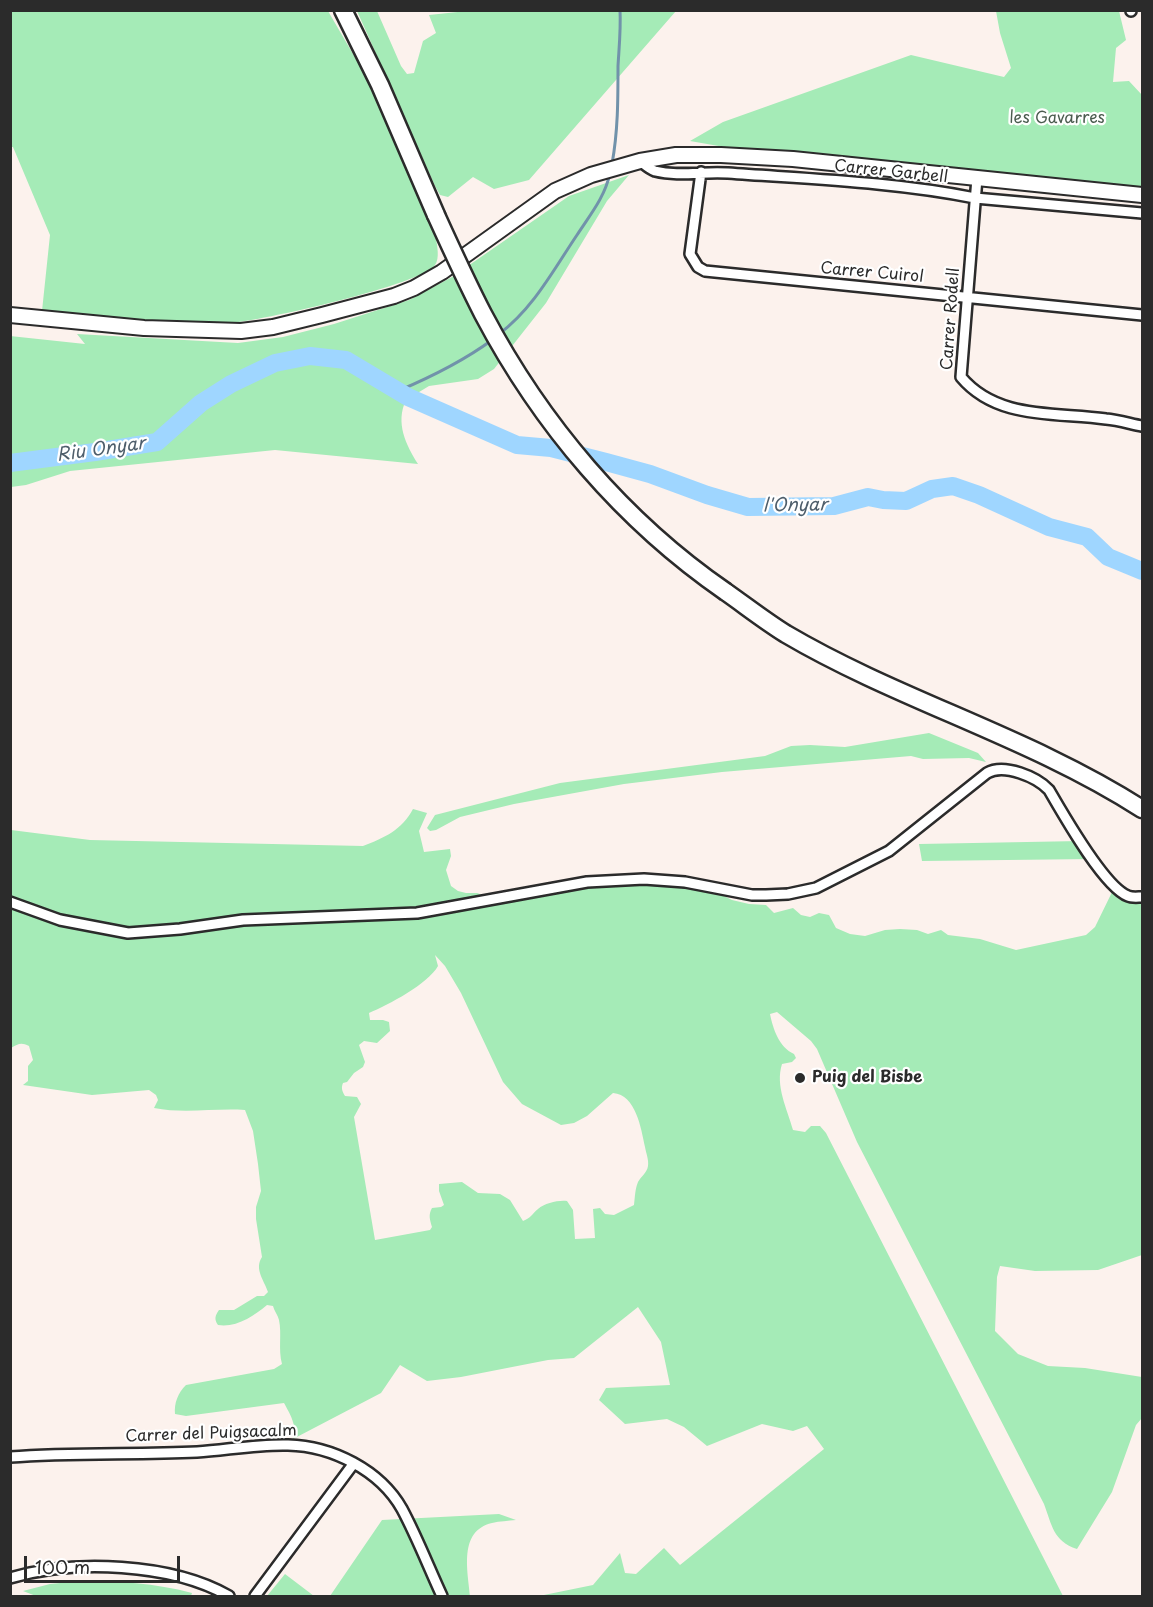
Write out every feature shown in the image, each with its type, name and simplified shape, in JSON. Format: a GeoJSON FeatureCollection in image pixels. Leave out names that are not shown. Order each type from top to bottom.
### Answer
{"type":"FeatureCollection","features":[{"type":"Feature","properties":{"kind":"highway"},"geometry":{"type":"LineString","coordinates":[[346,15],[380,85],[436,215],[482,312],[501,346],[564,440],[635,519],[726,592],[786,634],[854,669],[1067,765],[1143,808]]}},
{"type":"Feature","properties":{"kind":"main road"},"geometry":{"type":"LineString","coordinates":[[10,315],[144,328],[208,331],[241,331],[273,327],[312,318],[394,296],[414,288],[442,272],[555,191],[591,175],[640,161],[676,155],[793,159],[1143,195]]}},
{"type":"Feature","properties":{"kind":"street","name":"Carrer Garbell"},"geometry":{"type":"LineString","coordinates":[[640,161],[653,170],[688,174],[701,172],[846,182],[975,198],[1143,213]]}},
{"type":"Feature","properties":{"kind":"street","name":"Carrer Cuirol"},"geometry":{"type":"LineString","coordinates":[[701,172],[690,254],[698,267],[705,271],[1143,315]]}},
{"type":"Feature","properties":{"kind":"street","name":"Carrer Rodell"},"geometry":{"type":"LineString","coordinates":[[977,178],[960,377],[972,390],[998,405],[1016,410],[1109,419],[1143,426]]}},
{"type":"Feature","properties":{"kind":"street"},"geometry":{"type":"LineString","coordinates":[[10,902],[60,920],[128,933],[180,929],[243,920],[417,913],[614,879],[685,882],[752,895],[788,894],[816,888],[889,851],[987,773],[1000,769],[1043,783],[1099,868],[1127,896],[1143,897]]}},
{"type":"Feature","properties":{"kind":"street","name":"Carrer del Puigsacalm"},"geometry":{"type":"LineString","coordinates":[[10,1457],[47,1454],[197,1452],[286,1445],[311,1446],[333,1453],[354,1463],[384,1487],[401,1508],[442,1596]]}},
{"type":"Feature","properties":{"kind":"street"},"geometry":{"type":"LineString","coordinates":[[255,1596],[354,1463]]}},
{"type":"Feature","properties":{"kind":"street"},"geometry":{"type":"LineString","coordinates":[[10,1578],[79,1567],[152,1570],[229,1596]]}},
{"type":"Feature","properties":{"kind":"green space"},"geometry":{"type":"Polygon","coordinates":[[[10,11],[328,11],[367,78],[436,238],[437,262],[424,273],[402,282],[338,301],[229,323],[209,324],[42,311],[50,235],[13,147],[11,147],[10,11]]]}},
{"type":"Feature","properties":{"kind":"green space"},"geometry":{"type":"Polygon","coordinates":[[[357,11],[377,11],[401,66],[407,74],[414,73],[423,41],[436,33],[429,15],[467,11],[676,11],[529,180],[494,189],[473,177],[448,197],[440,195],[435,186],[357,11]]]}},
{"type":"Feature","properties":{"kind":"green space","name":"les Gavarres"},"geometry":{"type":"Polygon","coordinates":[[[996,11],[1119,11],[1126,40],[1116,48],[1113,82],[1129,81],[1142,95],[1142,195],[793,159],[690,141],[723,122],[911,55],[1004,77],[1011,68],[996,11]]]}},
{"type":"Feature","properties":{"kind":"green space"},"geometry":{"type":"Polygon","coordinates":[[[629,175],[607,201],[546,303],[494,369],[478,379],[429,386],[406,400],[402,417],[403,434],[418,464],[275,450],[70,471],[26,485],[11,487],[10,336],[85,344],[77,334],[238,343],[283,337],[334,324],[409,300],[452,277],[569,196],[629,175]]]}},
{"type":"Feature","properties":{"kind":"green space"},"geometry":{"type":"Polygon","coordinates":[[[929,733],[978,753],[986,762],[969,758],[923,759],[911,756],[722,772],[624,784],[514,804],[460,817],[436,830],[430,831],[427,828],[435,815],[560,783],[765,756],[791,746],[845,747],[929,733]]]}},
{"type":"Feature","properties":{"kind":"green space"},"geometry":{"type":"Polygon","coordinates":[[[413,809],[427,813],[419,831],[424,852],[450,849],[451,856],[446,870],[451,886],[458,891],[477,893],[494,899],[587,882],[702,885],[732,900],[766,905],[774,913],[793,908],[801,915],[810,917],[819,913],[829,915],[836,928],[850,934],[865,936],[885,930],[900,929],[917,930],[928,934],[941,930],[948,935],[980,939],[1016,950],[1086,935],[1095,927],[1115,886],[1142,897],[1142,1255],[1098,1270],[1035,1271],[1000,1266],[997,1277],[995,1331],[1018,1354],[1048,1366],[1085,1368],[1142,1377],[1142,1418],[1136,1425],[1112,1492],[1077,1549],[1063,1542],[1054,1531],[1044,1504],[857,1142],[817,1049],[777,1012],[770,1014],[778,1037],[784,1047],[796,1058],[792,1062],[782,1064],[780,1072],[783,1097],[793,1130],[805,1132],[811,1126],[820,1126],[826,1133],[1063,1596],[539,1596],[593,1585],[620,1553],[625,1573],[636,1574],[664,1548],[680,1565],[824,1449],[807,1426],[793,1431],[762,1424],[707,1446],[684,1427],[667,1419],[625,1424],[599,1400],[606,1388],[670,1385],[661,1342],[638,1307],[574,1358],[548,1360],[461,1377],[427,1381],[400,1365],[381,1393],[293,1439],[294,1425],[284,1403],[186,1416],[175,1414],[177,1398],[186,1385],[274,1369],[282,1364],[280,1325],[273,1306],[267,1305],[251,1317],[231,1325],[218,1325],[216,1319],[219,1310],[234,1310],[268,1292],[259,1270],[262,1257],[256,1207],[261,1191],[253,1131],[245,1110],[177,1111],[154,1108],[158,1100],[156,1095],[149,1090],[92,1095],[23,1085],[28,1081],[28,1066],[33,1060],[29,1046],[20,1044],[11,1048],[11,830],[90,840],[363,846],[392,832],[413,809]],[[435,955],[438,966],[426,980],[397,999],[369,1013],[370,1020],[389,1022],[390,1031],[377,1043],[364,1041],[359,1045],[365,1062],[363,1067],[342,1085],[345,1096],[357,1097],[361,1104],[354,1117],[375,1240],[430,1230],[432,1208],[444,1205],[439,1184],[462,1182],[478,1193],[500,1194],[510,1200],[523,1221],[544,1205],[567,1201],[573,1210],[575,1239],[595,1238],[593,1209],[600,1208],[605,1214],[614,1215],[634,1205],[637,1185],[647,1168],[648,1159],[642,1131],[632,1106],[621,1095],[613,1093],[587,1116],[574,1123],[561,1125],[522,1104],[503,1082],[461,993],[445,966],[435,955]]]}},
{"type":"Feature","properties":{"kind":"green space"},"geometry":{"type":"Polygon","coordinates":[[[1081,841],[1092,859],[922,861],[919,844],[1081,841]]]}},
{"type":"Feature","properties":{"kind":"green space"},"geometry":{"type":"Polygon","coordinates":[[[499,1514],[516,1520],[495,1522],[481,1527],[474,1534],[470,1543],[467,1564],[470,1596],[330,1596],[382,1520],[499,1514]]]}},
{"type":"Feature","properties":{"kind":"green space"},"geometry":{"type":"Polygon","coordinates":[[[285,1574],[314,1596],[267,1596],[285,1574]]]}},
{"type":"Feature","properties":{"kind":"green space"},"geometry":{"type":"Polygon","coordinates":[[[80,1581],[136,1583],[192,1593],[191,1596],[36,1596],[23,1591],[50,1584],[80,1581]]]}},
{"type":"Feature","properties":{"kind":"waterway"},"geometry":{"type":"LineString","coordinates":[[612,164],[617,115],[620,10]]}},
{"type":"Feature","properties":{"kind":"waterway"},"geometry":{"type":"LineString","coordinates":[[499,334],[522,313],[542,288],[596,206],[605,190],[610,173]]}},
{"type":"Feature","properties":{"kind":"waterway"},"geometry":{"type":"LineString","coordinates":[[398,391],[446,368],[492,340]]}},
{"type":"Feature","properties":{"kind":"waterway","name":"l'Onyar"},"geometry":{"type":"LineString","coordinates":[[10,463],[157,442],[201,403],[231,384],[275,363],[310,356],[346,360],[408,397],[517,445],[551,448],[606,462],[650,474],[748,507],[834,506],[868,497],[906,501],[932,489],[953,486],[979,495],[1049,527],[1087,537],[1108,557],[1142,571]]}},
{"type":"Feature","properties":{"kind":"place","name":"Puig del Bisbe"},"geometry":{"type":"Point","coordinates":[800,1078]}},
{"type":"Feature","properties":{"kind":"water label","name":"Riu Onyar"},"geometry":{"type":"Point","coordinates":[101,450]}}]}
